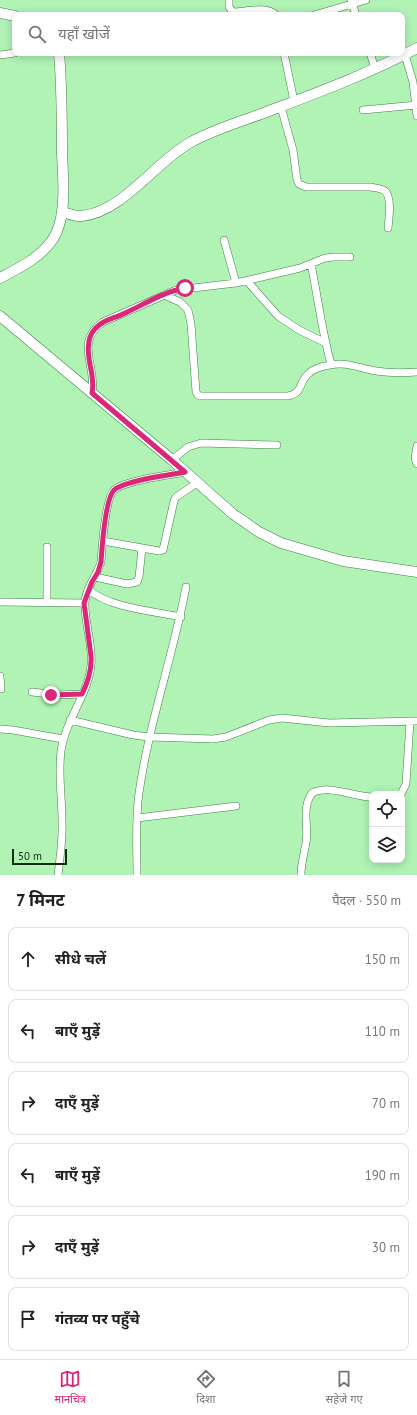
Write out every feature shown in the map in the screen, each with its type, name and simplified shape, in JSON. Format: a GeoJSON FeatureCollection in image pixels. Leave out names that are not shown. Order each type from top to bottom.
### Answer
{"type":"FeatureCollection","features":[{"type":"Feature","properties":{"kind":"street"},"geometry":{"type":"LineString","coordinates":[[229,0],[229,6],[232,11],[235,12],[264,10],[272,12]]}},
{"type":"Feature","properties":{"kind":"street"},"geometry":{"type":"LineString","coordinates":[[323,12],[352,2],[366,0]]}},
{"type":"Feature","properties":{"kind":"street"},"geometry":{"type":"LineString","coordinates":[[352,2],[355,12]]}},
{"type":"Feature","properties":{"kind":"street"},"geometry":{"type":"LineString","coordinates":[[0,13],[12,15]]}},
{"type":"Feature","properties":{"kind":"street"},"geometry":{"type":"LineString","coordinates":[[417,48],[405,55],[413,82],[417,105],[417,116]]}},
{"type":"Feature","properties":{"kind":"street"},"geometry":{"type":"LineString","coordinates":[[0,55],[12,53]]}},
{"type":"Feature","properties":{"kind":"street"},"geometry":{"type":"LineString","coordinates":[[0,278],[26,264],[47,246],[57,231],[62,212],[63,193],[59,56]]}},
{"type":"Feature","properties":{"kind":"street"},"geometry":{"type":"LineString","coordinates":[[285,56],[294,101]]}},
{"type":"Feature","properties":{"kind":"street"},"geometry":{"type":"LineString","coordinates":[[371,56],[375,68]]}},
{"type":"Feature","properties":{"kind":"street"},"geometry":{"type":"LineString","coordinates":[[62,212],[81,216],[107,207],[123,197],[166,159],[190,142],[294,101],[321,92],[403,56]]}},
{"type":"Feature","properties":{"kind":"street"},"geometry":{"type":"LineString","coordinates":[[364,110],[417,105]]}},
{"type":"Feature","properties":{"kind":"street"},"geometry":{"type":"LineString","coordinates":[[281,107],[293,150],[297,180],[299,184],[306,187],[379,188],[385,191],[388,195],[388,228]]}},
{"type":"Feature","properties":{"kind":"street"},"geometry":{"type":"LineString","coordinates":[[224,240],[236,283]]}},
{"type":"Feature","properties":{"kind":"street"},"geometry":{"type":"LineString","coordinates":[[92,393],[94,386],[88,354],[89,340],[97,326],[103,322],[176,290],[247,281],[275,275],[325,258],[334,256],[350,257]]}},
{"type":"Feature","properties":{"kind":"street"},"geometry":{"type":"LineString","coordinates":[[311,264],[331,364]]}},
{"type":"Feature","properties":{"kind":"street"},"geometry":{"type":"LineString","coordinates":[[247,281],[278,316],[299,330],[326,343]]}},
{"type":"Feature","properties":{"kind":"street"},"geometry":{"type":"LineString","coordinates":[[164,295],[180,302],[188,310],[191,324],[196,392],[198,395],[288,396],[298,392],[303,379],[309,373],[331,364],[341,363],[376,371],[417,372]]}},
{"type":"Feature","properties":{"kind":"street"},"geometry":{"type":"LineString","coordinates":[[0,316],[172,460],[233,514],[259,532],[281,543],[343,561],[417,572]]}},
{"type":"Feature","properties":{"kind":"street"},"geometry":{"type":"LineString","coordinates":[[172,460],[188,446],[200,443],[277,445]]}},
{"type":"Feature","properties":{"kind":"street"},"geometry":{"type":"LineString","coordinates":[[417,446],[415,458],[417,464]]}},
{"type":"Feature","properties":{"kind":"street"},"geometry":{"type":"LineString","coordinates":[[58,875],[62,847],[61,750],[63,739],[90,674],[92,665],[84,603],[101,562],[108,500],[114,490],[124,485],[155,477],[185,472]]}},
{"type":"Feature","properties":{"kind":"street"},"geometry":{"type":"LineString","coordinates":[[103,541],[159,551],[163,550],[176,497],[197,483]]}},
{"type":"Feature","properties":{"kind":"street"},"geometry":{"type":"LineString","coordinates":[[47,547],[47,603]]}},
{"type":"Feature","properties":{"kind":"street"},"geometry":{"type":"LineString","coordinates":[[95,577],[127,584],[137,582],[139,577],[142,548]]}},
{"type":"Feature","properties":{"kind":"street"},"geometry":{"type":"LineString","coordinates":[[137,875],[137,818],[139,793],[149,737],[181,616],[186,587]]}},
{"type":"Feature","properties":{"kind":"street"},"geometry":{"type":"LineString","coordinates":[[89,590],[100,598],[116,604],[181,616]]}},
{"type":"Feature","properties":{"kind":"street"},"geometry":{"type":"LineString","coordinates":[[0,602],[84,603]]}},
{"type":"Feature","properties":{"kind":"street"},"geometry":{"type":"LineString","coordinates":[[0,676],[1,689]]}},
{"type":"Feature","properties":{"kind":"street"},"geometry":{"type":"LineString","coordinates":[[32,692],[58,695],[82,694]]}},
{"type":"Feature","properties":{"kind":"street"},"geometry":{"type":"LineString","coordinates":[[70,720],[133,735],[213,739],[226,736],[269,720],[282,718],[329,723],[413,721],[406,784],[402,791]]}},
{"type":"Feature","properties":{"kind":"street"},"geometry":{"type":"LineString","coordinates":[[0,729],[63,739]]}},
{"type":"Feature","properties":{"kind":"street"},"geometry":{"type":"LineString","coordinates":[[301,875],[302,858],[306,838],[306,805],[312,793],[323,789],[356,796],[369,797]]}},
{"type":"Feature","properties":{"kind":"street"},"geometry":{"type":"LineString","coordinates":[[137,818],[236,806]]}},
{"type":"Feature","properties":{"kind":"route"},"geometry":{"type":"LineString","coordinates":[[51,695],[82,694],[90,674],[92,665],[84,603],[101,562],[108,500],[114,490],[124,485],[155,477],[185,472],[92,393],[94,386],[88,354],[89,340],[97,326],[103,322],[115,318],[168,293],[185,288]]}}]}
